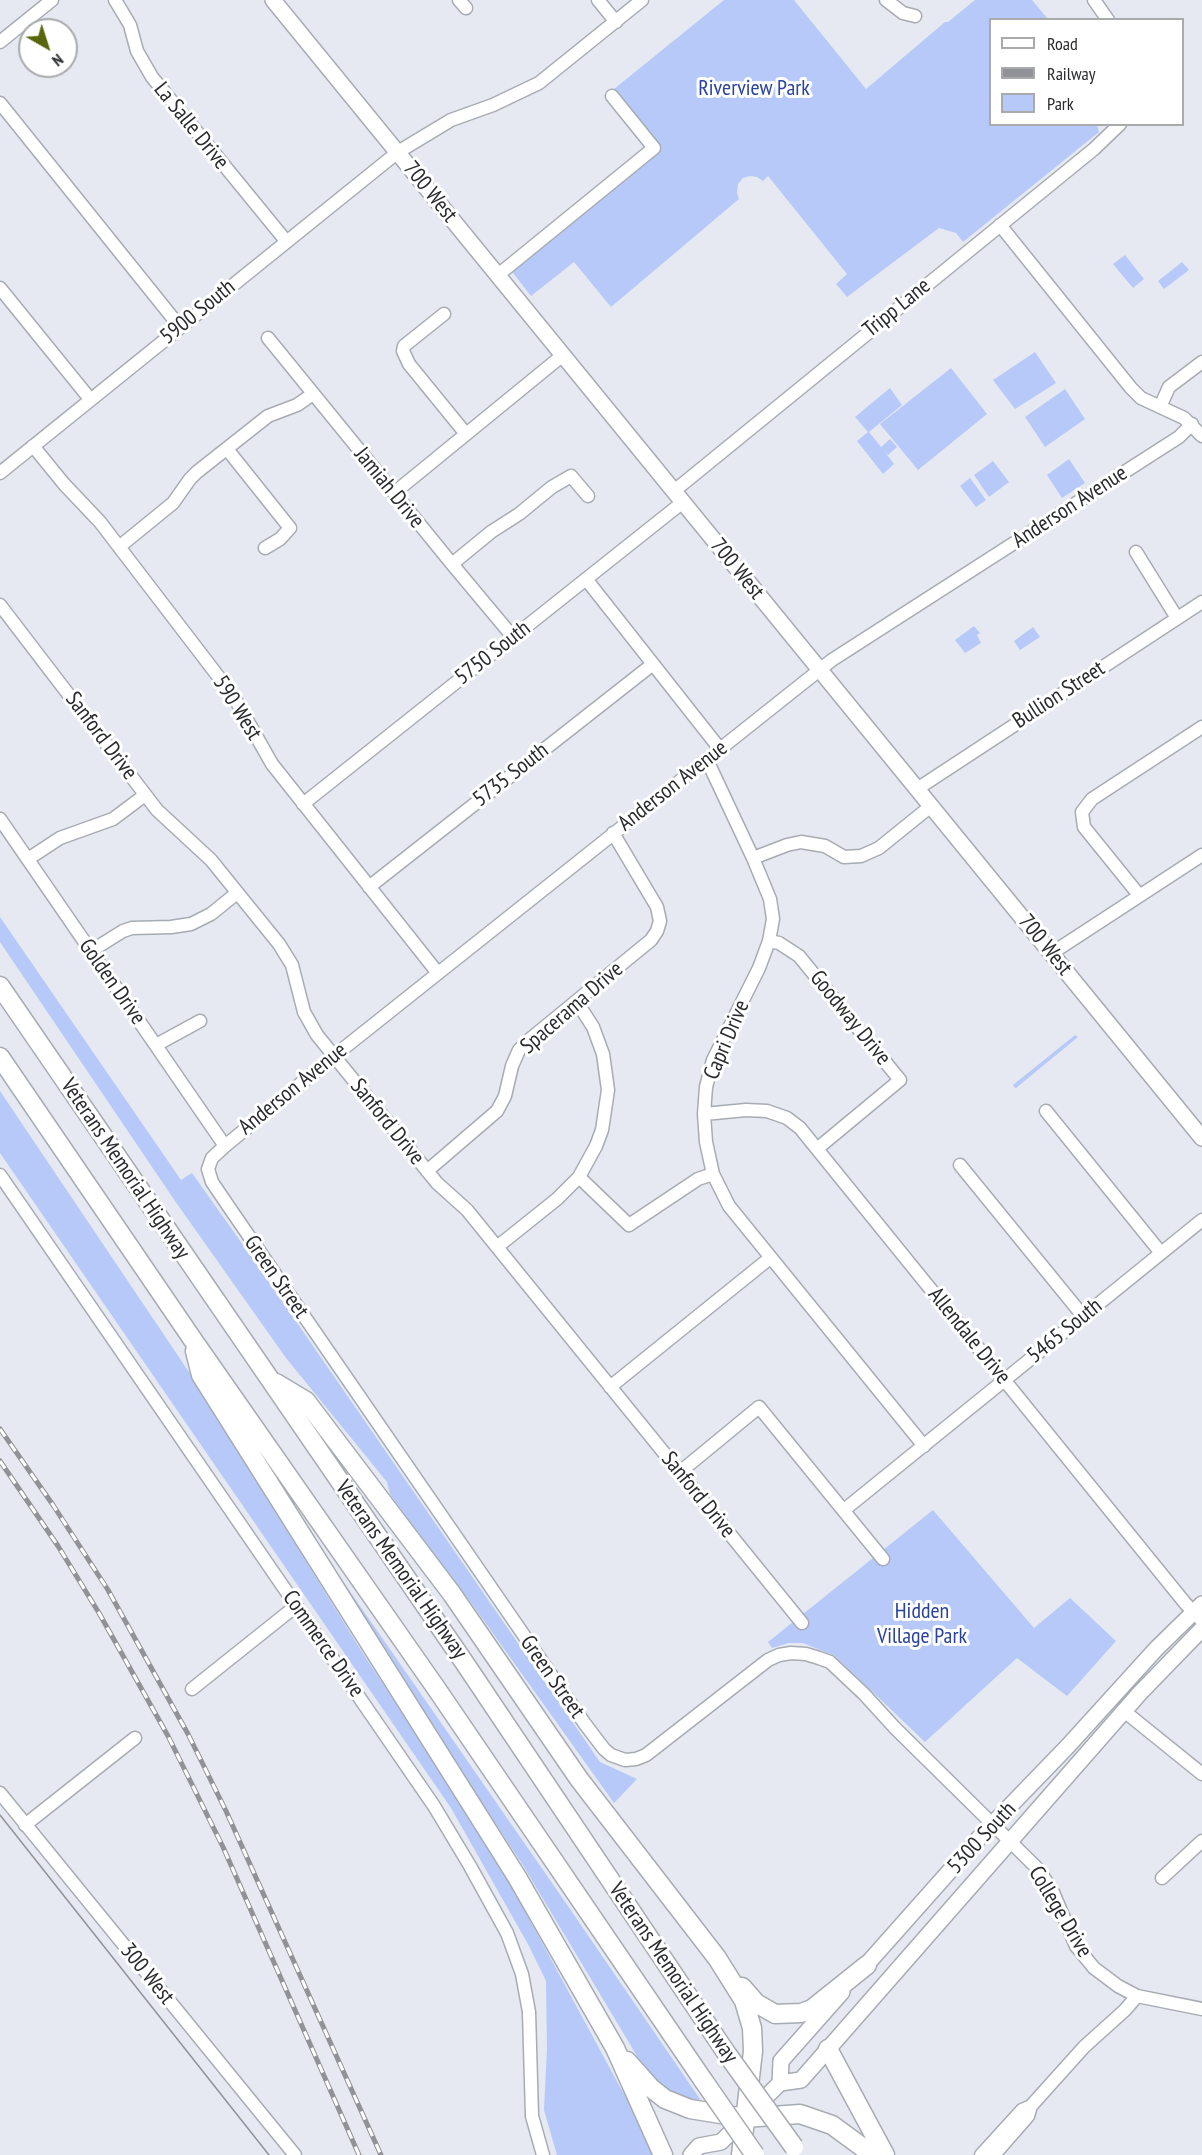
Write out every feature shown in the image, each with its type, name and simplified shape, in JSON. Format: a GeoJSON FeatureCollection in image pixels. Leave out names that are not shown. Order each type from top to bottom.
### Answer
{"type":"FeatureCollection","features":[{"type":"Feature","properties":{"kind":"highway","name":"Veterans Memorial Highway"},"geometry":{"type":"LineString","coordinates":[[0,986],[464,1662],[727,2054],[796,2151]]}},
{"type":"Feature","properties":{"kind":"highway","name":"Veterans Memorial Highway"},"geometry":{"type":"LineString","coordinates":[[0,1057],[755,2155]]}},
{"type":"Feature","properties":{"kind":"highway"},"geometry":{"type":"LineString","coordinates":[[193,1340],[201,1375],[517,1876],[615,2048],[663,2155]]}},
{"type":"Feature","properties":{"kind":"highway"},"geometry":{"type":"LineString","coordinates":[[270,1380],[306,1401],[452,1594],[579,1779],[717,1958],[756,2003],[775,2014],[801,2013],[812,2009],[867,1965]]}},
{"type":"Feature","properties":{"kind":"highway"},"geometry":{"type":"LineString","coordinates":[[717,1958],[744,2001],[752,2028],[753,2051],[741,2155]]}},
{"type":"Feature","properties":{"kind":"highway"},"geometry":{"type":"LineString","coordinates":[[615,2048],[651,2088],[665,2099],[690,2109],[745,2118],[800,2114],[832,2125],[873,2155]]}},
{"type":"Feature","properties":{"kind":"highway"},"geometry":{"type":"LineString","coordinates":[[828,2049],[885,2155]]}},
{"type":"Feature","properties":{"kind":"main road","name":"700 West"},"geometry":{"type":"LineString","coordinates":[[273,0],[917,789],[1200,1131]]}},
{"type":"Feature","properties":{"kind":"main road","name":"5300 South"},"geometry":{"type":"LineString","coordinates":[[780,2083],[781,2061],[993,1824],[1067,1747],[1135,1671],[1199,1613]]}},
{"type":"Feature","properties":{"kind":"main road","name":"5300 South"},"geometry":{"type":"LineString","coordinates":[[691,2155],[699,2146],[720,2148],[745,2118],[780,2083],[801,2080],[1124,1711],[1202,1629]]}},
{"type":"Feature","properties":{"kind":"street"},"geometry":{"type":"LineString","coordinates":[[0,42],[52,0]]}},
{"type":"Feature","properties":{"kind":"street","name":"La Salle Drive"},"geometry":{"type":"LineString","coordinates":[[115,0],[130,25],[137,51],[152,77],[286,242]]}},
{"type":"Feature","properties":{"kind":"street"},"geometry":{"type":"LineString","coordinates":[[598,0],[616,22]]}},
{"type":"Feature","properties":{"kind":"street","name":"5900 South"},"geometry":{"type":"LineString","coordinates":[[0,473],[398,152],[451,120],[493,105],[539,83],[642,0]]}},
{"type":"Feature","properties":{"kind":"street"},"geometry":{"type":"LineString","coordinates":[[886,0],[903,13],[915,16]]}},
{"type":"Feature","properties":{"kind":"street"},"geometry":{"type":"LineString","coordinates":[[1094,0],[1107,18]]}},
{"type":"Feature","properties":{"kind":"street"},"geometry":{"type":"LineString","coordinates":[[498,275],[654,148],[612,96]]}},
{"type":"Feature","properties":{"kind":"street"},"geometry":{"type":"LineString","coordinates":[[0,103],[180,327]]}},
{"type":"Feature","properties":{"kind":"street","name":"Tripp Lane"},"geometry":{"type":"LineString","coordinates":[[678,496],[1000,225],[1094,149],[1118,126]]}},
{"type":"Feature","properties":{"kind":"street"},"geometry":{"type":"LineString","coordinates":[[1000,225],[1131,388],[1141,398],[1175,413],[1192,424],[1202,436]]}},
{"type":"Feature","properties":{"kind":"street"},"geometry":{"type":"LineString","coordinates":[[0,288],[90,399]]}},
{"type":"Feature","properties":{"kind":"street"},"geometry":{"type":"LineString","coordinates":[[444,314],[404,346],[403,351],[409,364],[466,434]]}},
{"type":"Feature","properties":{"kind":"street","name":"Jamiah Drive"},"geometry":{"type":"LineString","coordinates":[[268,338],[513,637]]}},
{"type":"Feature","properties":{"kind":"street"},"geometry":{"type":"LineString","coordinates":[[394,493],[563,355]]}},
{"type":"Feature","properties":{"kind":"street"},"geometry":{"type":"LineString","coordinates":[[1160,407],[1169,387],[1202,362]]}},
{"type":"Feature","properties":{"kind":"street"},"geometry":{"type":"LineString","coordinates":[[118,547],[169,507],[190,479],[268,416],[297,405],[313,394]]}},
{"type":"Feature","properties":{"kind":"street","name":"Anderson Avenue"},"geometry":{"type":"LineString","coordinates":[[221,1196],[212,1182],[208,1168],[213,1158],[436,972],[832,660],[1179,437],[1192,424]]}},
{"type":"Feature","properties":{"kind":"street","name":"590 West"},"geometry":{"type":"LineString","coordinates":[[33,446],[64,484],[100,522],[234,697],[266,755],[436,972]]}},
{"type":"Feature","properties":{"kind":"street"},"geometry":{"type":"LineString","coordinates":[[227,449],[290,528],[280,539],[265,548]]}},
{"type":"Feature","properties":{"kind":"street"},"geometry":{"type":"LineString","coordinates":[[452,564],[491,532],[552,487],[571,476],[588,496]]}},
{"type":"Feature","properties":{"kind":"street","name":"5750 South"},"geometry":{"type":"LineString","coordinates":[[303,804],[586,579],[678,496]]}},
{"type":"Feature","properties":{"kind":"street"},"geometry":{"type":"LineString","coordinates":[[1136,552],[1177,618]]}},
{"type":"Feature","properties":{"kind":"street"},"geometry":{"type":"LineString","coordinates":[[586,579],[720,749]]}},
{"type":"Feature","properties":{"kind":"street","name":"Bullion Street"},"geometry":{"type":"LineString","coordinates":[[917,789],[1202,602]]}},
{"type":"Feature","properties":{"kind":"street","name":"Sanford Drive"},"geometry":{"type":"LineString","coordinates":[[0,605],[145,795],[167,821],[211,860],[285,953],[292,965],[304,1012],[317,1035],[333,1056],[437,1183],[467,1210],[802,1623]]}},
{"type":"Feature","properties":{"kind":"street","name":"5735 South"},"geometry":{"type":"LineString","coordinates":[[369,887],[653,664]]}},
{"type":"Feature","properties":{"kind":"street"},"geometry":{"type":"LineString","coordinates":[[1139,895],[1084,827],[1081,819],[1082,812],[1092,799],[1202,728]]}},
{"type":"Feature","properties":{"kind":"street","name":"Capri Drive"},"geometry":{"type":"LineString","coordinates":[[706,760],[753,858],[770,899],[772,919],[769,941],[759,968],[713,1060],[706,1087],[704,1114],[706,1143],[714,1174],[729,1206],[924,1446]]}},
{"type":"Feature","properties":{"kind":"street"},"geometry":{"type":"LineString","coordinates":[[28,859],[60,838],[113,819],[145,795]]}},
{"type":"Feature","properties":{"kind":"street"},"geometry":{"type":"LineString","coordinates":[[753,858],[801,842],[825,846],[844,857],[861,856],[879,848],[931,806]]}},
{"type":"Feature","properties":{"kind":"street","name":"Golden Drive"},"geometry":{"type":"LineString","coordinates":[[0,819],[225,1146]]}},
{"type":"Feature","properties":{"kind":"street","name":"Spacerama Drive"},"geometry":{"type":"LineString","coordinates":[[427,1171],[498,1111],[519,1050],[651,940],[657,931],[660,921],[657,907],[613,833]]}},
{"type":"Feature","properties":{"kind":"street"},"geometry":{"type":"LineString","coordinates":[[1052,953],[1202,855]]}},
{"type":"Feature","properties":{"kind":"street"},"geometry":{"type":"LineString","coordinates":[[91,951],[132,928],[191,924],[210,914],[237,893]]}},
{"type":"Feature","properties":{"kind":"street","name":"Goodway Drive"},"geometry":{"type":"LineString","coordinates":[[769,941],[779,943],[799,956],[900,1080],[818,1148]]}},
{"type":"Feature","properties":{"kind":"street"},"geometry":{"type":"LineString","coordinates":[[497,1247],[557,1199],[579,1177],[602,1130],[608,1090],[603,1054],[599,1040],[577,1002]]}},
{"type":"Feature","properties":{"kind":"street"},"geometry":{"type":"LineString","coordinates":[[156,1045],[200,1021]]}},
{"type":"Feature","properties":{"kind":"street","name":"Allendale Drive"},"geometry":{"type":"LineString","coordinates":[[704,1114],[746,1110],[777,1113],[800,1128],[1199,1613]]}},
{"type":"Feature","properties":{"kind":"street"},"geometry":{"type":"LineString","coordinates":[[1046,1111],[1161,1253]]}},
{"type":"Feature","properties":{"kind":"street"},"geometry":{"type":"LineString","coordinates":[[960,1165],[1083,1316]]}},
{"type":"Feature","properties":{"kind":"street"},"geometry":{"type":"LineString","coordinates":[[579,1177],[629,1225],[698,1179],[714,1174]]}},
{"type":"Feature","properties":{"kind":"street","name":"Commerce Drive"},"geometry":{"type":"LineString","coordinates":[[0,1175],[434,1806],[470,1866],[507,1933],[522,1974],[529,2012],[532,2116],[543,2155]]}},
{"type":"Feature","properties":{"kind":"street","name":"Green Street"},"geometry":{"type":"LineString","coordinates":[[221,1196],[585,1724],[611,1755],[625,1760],[646,1755],[768,1660],[779,1655],[806,1654],[830,1662],[993,1824]]}},
{"type":"Feature","properties":{"kind":"street","name":"5465 South"},"geometry":{"type":"LineString","coordinates":[[844,1510],[1202,1220]]}},
{"type":"Feature","properties":{"kind":"street"},"geometry":{"type":"LineString","coordinates":[[610,1387],[770,1258]]}},
{"type":"Feature","properties":{"kind":"street"},"geometry":{"type":"LineString","coordinates":[[680,1472],[759,1407],[884,1559]]}},
{"type":"Feature","properties":{"kind":"street"},"geometry":{"type":"LineString","coordinates":[[192,1689],[296,1606]]}},
{"type":"Feature","properties":{"kind":"street"},"geometry":{"type":"LineString","coordinates":[[1124,1711],[1202,1773]]}},
{"type":"Feature","properties":{"kind":"street"},"geometry":{"type":"LineString","coordinates":[[26,1825],[135,1738]]}},
{"type":"Feature","properties":{"kind":"street","name":"300 West"},"geometry":{"type":"LineString","coordinates":[[0,1793],[295,2155]]}},
{"type":"Feature","properties":{"kind":"street","name":"College Drive"},"geometry":{"type":"LineString","coordinates":[[993,1824],[1038,1869],[1048,1883],[1072,1938],[1082,1954],[1106,1977],[1137,1996],[1202,2008]]}},
{"type":"Feature","properties":{"kind":"street"},"geometry":{"type":"LineString","coordinates":[[1162,1878],[1202,1841]]}},
{"type":"Feature","properties":{"kind":"street"},"geometry":{"type":"LineString","coordinates":[[981,2155],[1022,2110],[1031,2106],[1084,2047],[1137,1996]]}},
{"type":"Feature","properties":{"kind":"street"},"geometry":{"type":"LineString","coordinates":[[994,2155],[1029,2116],[1031,2106]]}},
{"type":"Feature","properties":{"kind":"green space","name":"Riverview Park"},"geometry":{"type":"Polygon","coordinates":[[[724,0],[794,0],[866,89],[945,22],[975,0],[1032,0],[1047,18],[989,18],[989,126],[1097,126],[1099,132],[963,242],[956,233],[939,228],[847,297],[836,284],[847,274],[768,176],[763,181],[757,177],[743,178],[738,184],[739,199],[611,307],[574,262],[531,296],[513,270],[662,149],[614,89],[724,0]]]}},
{"type":"Feature","properties":{"kind":"green space"},"geometry":{"type":"Polygon","coordinates":[[[1125,255],[1144,279],[1133,288],[1113,264],[1125,255]]]}},
{"type":"Feature","properties":{"kind":"green space"},"geometry":{"type":"Polygon","coordinates":[[[1182,262],[1189,270],[1164,289],[1158,281],[1182,262]]]}},
{"type":"Feature","properties":{"kind":"green space"},"geometry":{"type":"Polygon","coordinates":[[[1035,352],[1056,383],[1015,409],[993,380],[1035,352]]]}},
{"type":"Feature","properties":{"kind":"green space"},"geometry":{"type":"Polygon","coordinates":[[[951,368],[987,414],[918,470],[880,424],[951,368]]]}},
{"type":"Feature","properties":{"kind":"green space"},"geometry":{"type":"Polygon","coordinates":[[[890,388],[902,405],[869,432],[881,447],[890,439],[897,447],[888,455],[882,448],[894,464],[883,474],[857,441],[868,432],[855,417],[890,388]]]}},
{"type":"Feature","properties":{"kind":"green space"},"geometry":{"type":"Polygon","coordinates":[[[1065,389],[1085,419],[1045,447],[1025,417],[1065,389]]]}},
{"type":"Feature","properties":{"kind":"green space"},"geometry":{"type":"Polygon","coordinates":[[[1069,459],[1085,483],[1062,498],[1047,475],[1069,459]]]}},
{"type":"Feature","properties":{"kind":"green space"},"geometry":{"type":"Polygon","coordinates":[[[993,461],[1009,482],[989,497],[974,475],[993,461]]]}},
{"type":"Feature","properties":{"kind":"green space"},"geometry":{"type":"Polygon","coordinates":[[[970,478],[986,500],[976,507],[960,486],[970,478]]]}},
{"type":"Feature","properties":{"kind":"green space"},"geometry":{"type":"Polygon","coordinates":[[[974,626],[980,633],[977,635],[981,643],[965,653],[955,640],[974,626]]]}},
{"type":"Feature","properties":{"kind":"green space"},"geometry":{"type":"Polygon","coordinates":[[[1033,627],[1040,637],[1020,650],[1014,641],[1033,627]]]}},
{"type":"Feature","properties":{"kind":"green space"},"geometry":{"type":"Polygon","coordinates":[[[0,917],[181,1180],[192,1173],[600,1762],[637,1779],[614,1803],[472,1604],[396,1503],[390,1494],[387,1482],[286,1358],[175,1201],[0,942],[0,917]]]}},
{"type":"Feature","properties":{"kind":"green space"},"geometry":{"type":"Polygon","coordinates":[[[1075,1035],[1078,1037],[1016,1088],[1014,1087],[1013,1085],[1075,1035]]]}},
{"type":"Feature","properties":{"kind":"green space"},"geometry":{"type":"Polygon","coordinates":[[[0,1091],[193,1378],[362,1652],[491,1848],[620,2087],[649,2134],[657,2155],[557,2155],[544,2110],[547,2049],[546,1981],[529,1946],[451,1808],[0,1153],[0,1091]]]}},
{"type":"Feature","properties":{"kind":"green space","name":"Hidden Village Park"},"geometry":{"type":"Polygon","coordinates":[[[933,1510],[1034,1628],[1070,1598],[1116,1641],[1067,1696],[1017,1658],[925,1742],[835,1656],[803,1643],[789,1643],[772,1648],[768,1642],[933,1510]]]}},
{"type":"Feature","properties":{"kind":"green space"},"geometry":{"type":"Polygon","coordinates":[[[326,1557],[702,2102],[669,2090],[652,2077],[643,2066],[524,1867],[322,1559],[326,1557]]]}},
{"type":"Feature","properties":{"kind":"tram line"},"geometry":{"type":"LineString","coordinates":[[0,1815],[269,2155]]}},
{"type":"Feature","properties":{"kind":"railway"},"geometry":{"type":"LineString","coordinates":[[0,1429],[108,1590],[188,1734],[226,1811],[381,2155]]}},
{"type":"Feature","properties":{"kind":"railway"},"geometry":{"type":"LineString","coordinates":[[0,1461],[58,1546],[99,1613],[168,1736],[223,1847],[359,2155]]}}]}
